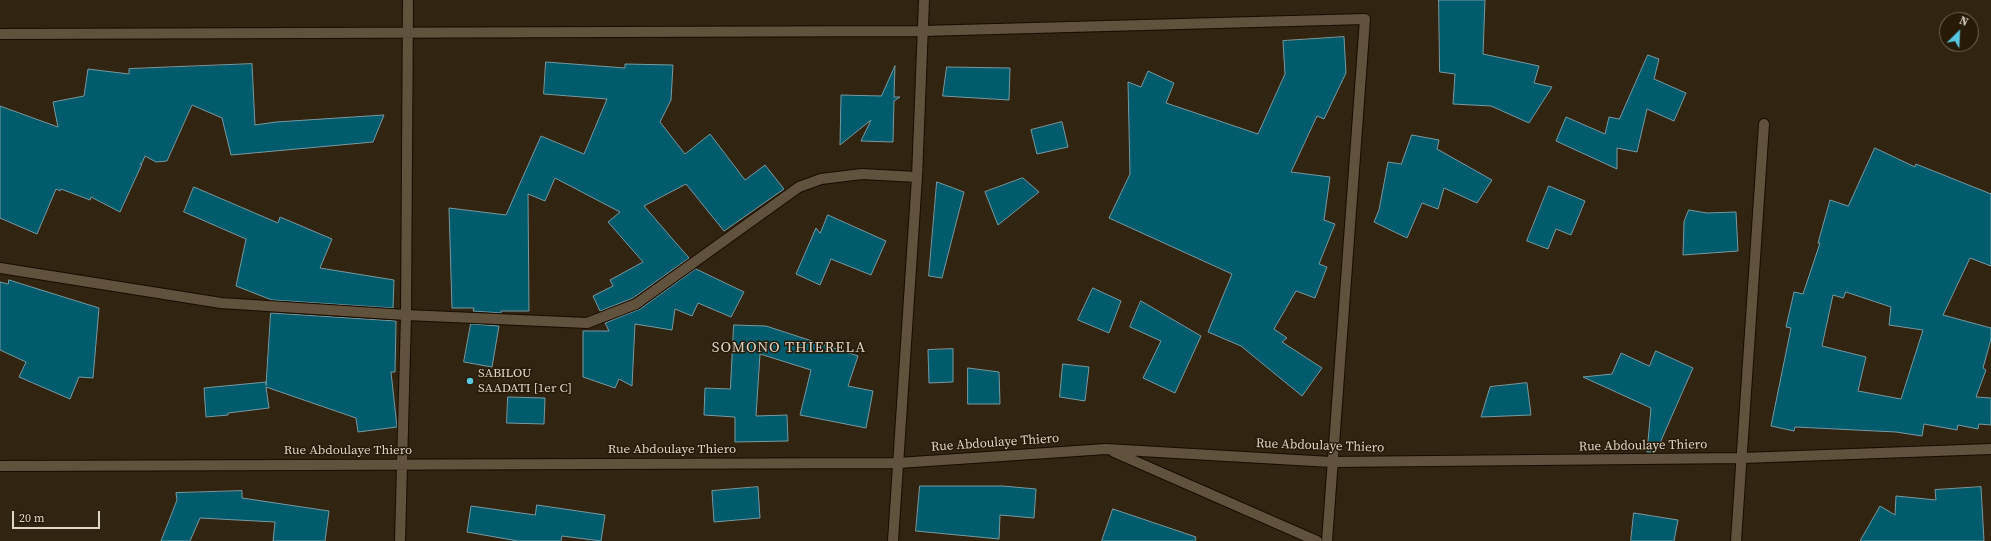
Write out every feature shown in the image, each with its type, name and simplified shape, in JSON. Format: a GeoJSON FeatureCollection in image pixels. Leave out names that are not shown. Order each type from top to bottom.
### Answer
{"type":"FeatureCollection","features":[{"type":"Feature","properties":{"kind":"street"},"geometry":{"type":"LineString","coordinates":[[400,541],[406,316],[408,0]]}},
{"type":"Feature","properties":{"kind":"street"},"geometry":{"type":"LineString","coordinates":[[893,541],[917,177],[924,0]]}},
{"type":"Feature","properties":{"kind":"street"},"geometry":{"type":"LineString","coordinates":[[0,34],[922,31],[1365,18],[1331,462],[1327,541]]}},
{"type":"Feature","properties":{"kind":"street"},"geometry":{"type":"LineString","coordinates":[[1736,541],[1764,124]]}},
{"type":"Feature","properties":{"kind":"street"},"geometry":{"type":"LineString","coordinates":[[0,268],[221,303],[406,316],[586,323],[636,304],[799,187],[821,179],[862,174],[917,177]]}},
{"type":"Feature","properties":{"kind":"street"},"geometry":{"type":"LineString","coordinates":[[1106,449],[1317,541]]}},
{"type":"Feature","properties":{"kind":"street","name":"Rue Abdoulaye Thiero"},"geometry":{"type":"LineString","coordinates":[[0,466],[898,463],[1106,449],[1331,462],[1742,458],[1991,449]]}},
{"type":"Feature","properties":{"kind":"building"},"geometry":{"type":"Polygon","coordinates":[[[1439,0],[1485,0],[1483,54],[1539,66],[1534,83],[1552,87],[1529,123],[1491,106],[1453,104],[1455,74],[1440,72],[1439,0]]]}},
{"type":"Feature","properties":{"kind":"building"},"geometry":{"type":"Polygon","coordinates":[[[1344,37],[1346,73],[1324,119],[1317,116],[1291,172],[1330,177],[1324,220],[1335,224],[1319,264],[1327,267],[1315,298],[1296,291],[1274,329],[1287,338],[1282,342],[1322,368],[1302,396],[1241,346],[1208,332],[1232,274],[1109,218],[1130,174],[1128,82],[1141,87],[1148,71],[1174,83],[1166,103],[1258,134],[1285,74],[1283,41],[1344,37]]]}},
{"type":"Feature","properties":{"kind":"building"},"geometry":{"type":"Polygon","coordinates":[[[1648,55],[1659,59],[1654,79],[1686,93],[1674,121],[1647,109],[1637,152],[1617,148],[1617,169],[1556,141],[1566,117],[1605,134],[1609,117],[1619,119],[1648,55]]]}},
{"type":"Feature","properties":{"kind":"building"},"geometry":{"type":"Polygon","coordinates":[[[546,62],[625,68],[625,64],[673,65],[671,100],[660,122],[685,154],[710,134],[745,180],[765,165],[784,189],[724,231],[686,184],[644,206],[689,258],[633,298],[600,311],[593,296],[613,286],[610,280],[643,262],[608,222],[620,212],[555,178],[545,201],[528,194],[529,311],[501,311],[501,313],[473,311],[474,308],[452,308],[449,208],[506,215],[541,136],[584,154],[607,99],[544,94],[546,62]]]}},
{"type":"Feature","properties":{"kind":"building"},"geometry":{"type":"Polygon","coordinates":[[[252,64],[255,125],[276,122],[384,115],[373,142],[231,155],[222,118],[192,105],[167,161],[156,162],[145,156],[140,164],[142,164],[120,212],[91,197],[90,200],[61,189],[60,191],[56,189],[37,234],[0,218],[0,106],[58,127],[53,102],[84,96],[88,69],[129,74],[129,69],[252,64]]]}},
{"type":"Feature","properties":{"kind":"building"},"geometry":{"type":"Polygon","coordinates":[[[895,66],[894,97],[900,97],[894,101],[893,142],[861,141],[871,120],[840,145],[841,95],[881,96],[895,66]]]}},
{"type":"Feature","properties":{"kind":"building"},"geometry":{"type":"Polygon","coordinates":[[[947,67],[1010,68],[1009,100],[943,96],[947,67]]]}},
{"type":"Feature","properties":{"kind":"building"},"geometry":{"type":"Polygon","coordinates":[[[1062,122],[1068,147],[1037,154],[1031,130],[1062,122]]]}},
{"type":"Feature","properties":{"kind":"building"},"geometry":{"type":"Polygon","coordinates":[[[1412,135],[1439,140],[1437,149],[1492,180],[1477,203],[1444,188],[1438,209],[1422,203],[1407,238],[1374,222],[1379,210],[1388,162],[1401,164],[1412,135]]]}},
{"type":"Feature","properties":{"kind":"building"},"geometry":{"type":"Polygon","coordinates":[[[1875,148],[1915,167],[1916,164],[1991,194],[1991,266],[1970,258],[1943,315],[1991,328],[1991,339],[1983,368],[1986,370],[1976,397],[1991,398],[1991,425],[1979,424],[1978,429],[1958,425],[1957,430],[1924,424],[1922,436],[1896,432],[1795,427],[1794,431],[1771,426],[1791,328],[1786,327],[1794,292],[1803,294],[1820,243],[1818,243],[1830,200],[1848,206],[1875,148]],[[1846,292],[1843,298],[1833,295],[1822,346],[1866,357],[1858,391],[1901,399],[1923,330],[1889,325],[1891,307],[1846,292]]]}},
{"type":"Feature","properties":{"kind":"building"},"geometry":{"type":"Polygon","coordinates":[[[1023,178],[1039,192],[998,225],[985,192],[1023,178]]]}},
{"type":"Feature","properties":{"kind":"building"},"geometry":{"type":"Polygon","coordinates":[[[937,182],[964,192],[942,278],[929,276],[937,182]]]}},
{"type":"Feature","properties":{"kind":"building"},"geometry":{"type":"Polygon","coordinates":[[[1549,186],[1585,201],[1571,235],[1556,229],[1548,249],[1527,241],[1549,186]]]}},
{"type":"Feature","properties":{"kind":"building"},"geometry":{"type":"Polygon","coordinates":[[[194,187],[278,223],[280,217],[332,239],[320,268],[394,280],[393,308],[272,300],[236,286],[246,239],[184,212],[194,187]]]}},
{"type":"Feature","properties":{"kind":"building"},"geometry":{"type":"Polygon","coordinates":[[[1689,210],[1707,213],[1736,212],[1738,251],[1683,255],[1684,222],[1689,210]]]}},
{"type":"Feature","properties":{"kind":"building"},"geometry":{"type":"Polygon","coordinates":[[[828,215],[886,241],[871,275],[831,259],[820,285],[796,274],[816,228],[820,233],[828,215]]]}},
{"type":"Feature","properties":{"kind":"building"},"geometry":{"type":"Polygon","coordinates":[[[696,269],[744,292],[731,317],[698,303],[692,316],[675,309],[672,330],[635,324],[632,386],[619,379],[615,388],[583,377],[583,331],[609,331],[605,323],[640,309],[696,269]]]}},
{"type":"Feature","properties":{"kind":"building"},"geometry":{"type":"Polygon","coordinates":[[[9,280],[99,308],[93,378],[79,377],[70,399],[19,377],[26,362],[0,350],[0,282],[8,284],[9,280]]]}},
{"type":"Feature","properties":{"kind":"building"},"geometry":{"type":"Polygon","coordinates":[[[1093,288],[1121,301],[1109,333],[1078,320],[1093,288]]]}},
{"type":"Feature","properties":{"kind":"building"},"geometry":{"type":"Polygon","coordinates":[[[1141,301],[1201,336],[1175,393],[1143,378],[1161,341],[1130,327],[1141,301]]]}},
{"type":"Feature","properties":{"kind":"building"},"geometry":{"type":"Polygon","coordinates":[[[271,313],[396,321],[395,372],[391,372],[397,427],[358,432],[356,418],[266,387],[269,408],[206,417],[204,388],[266,382],[266,385],[271,313]]]}},
{"type":"Feature","properties":{"kind":"building"},"geometry":{"type":"Polygon","coordinates":[[[471,324],[499,326],[492,367],[464,362],[471,324]]]}},
{"type":"Feature","properties":{"kind":"building"},"geometry":{"type":"Polygon","coordinates":[[[734,325],[766,326],[858,356],[848,386],[873,391],[866,428],[800,415],[811,370],[760,354],[756,416],[787,415],[788,441],[735,442],[735,417],[704,415],[705,388],[730,389],[734,325]]]}},
{"type":"Feature","properties":{"kind":"building"},"geometry":{"type":"Polygon","coordinates":[[[953,349],[953,382],[929,383],[928,350],[953,349]]]}},
{"type":"Feature","properties":{"kind":"building"},"geometry":{"type":"Polygon","coordinates":[[[1656,351],[1693,368],[1656,452],[1647,452],[1651,408],[1583,377],[1612,374],[1621,353],[1649,366],[1656,351]]]}},
{"type":"Feature","properties":{"kind":"building"},"geometry":{"type":"Polygon","coordinates":[[[1063,364],[1089,367],[1085,401],[1060,397],[1063,364]]]}},
{"type":"Feature","properties":{"kind":"building"},"geometry":{"type":"Polygon","coordinates":[[[968,368],[999,372],[1000,404],[968,404],[968,368]]]}},
{"type":"Feature","properties":{"kind":"building"},"geometry":{"type":"Polygon","coordinates":[[[1527,383],[1531,415],[1481,417],[1490,387],[1527,383]]]}},
{"type":"Feature","properties":{"kind":"building"},"geometry":{"type":"Polygon","coordinates":[[[508,397],[545,398],[544,424],[507,423],[508,397]]]}},
{"type":"Feature","properties":{"kind":"building"},"geometry":{"type":"Polygon","coordinates":[[[920,486],[1003,486],[1036,489],[1034,518],[1000,515],[999,539],[916,531],[920,486]]]}},
{"type":"Feature","properties":{"kind":"building"},"geometry":{"type":"Polygon","coordinates":[[[758,487],[760,518],[714,522],[712,491],[758,487]]]}},
{"type":"Feature","properties":{"kind":"building"},"geometry":{"type":"Polygon","coordinates":[[[1981,487],[1984,541],[1860,541],[1880,506],[1895,515],[1896,496],[1936,500],[1935,490],[1981,487]]]}},
{"type":"Feature","properties":{"kind":"building"},"geometry":{"type":"Polygon","coordinates":[[[242,491],[242,498],[329,511],[325,541],[273,541],[275,522],[200,518],[190,541],[161,541],[177,500],[176,493],[242,491]]]}},
{"type":"Feature","properties":{"kind":"building"},"geometry":{"type":"Polygon","coordinates":[[[537,505],[605,515],[601,541],[562,536],[561,541],[518,541],[467,532],[471,506],[535,515],[537,505]]]}},
{"type":"Feature","properties":{"kind":"building"},"geometry":{"type":"Polygon","coordinates":[[[1113,509],[1196,537],[1195,541],[1102,541],[1113,509]]]}},
{"type":"Feature","properties":{"kind":"building"},"geometry":{"type":"Polygon","coordinates":[[[1634,513],[1678,520],[1674,541],[1631,541],[1634,513]]]}},
{"type":"Feature","properties":{"kind":"place","name":"SABILOU SAADATI [1er C]"},"geometry":{"type":"Point","coordinates":[470,381]}},
{"type":"Feature","properties":{"kind":"district","name":"SOMONO THIERELA"},"geometry":{"type":"Point","coordinates":[789,348]}}]}
